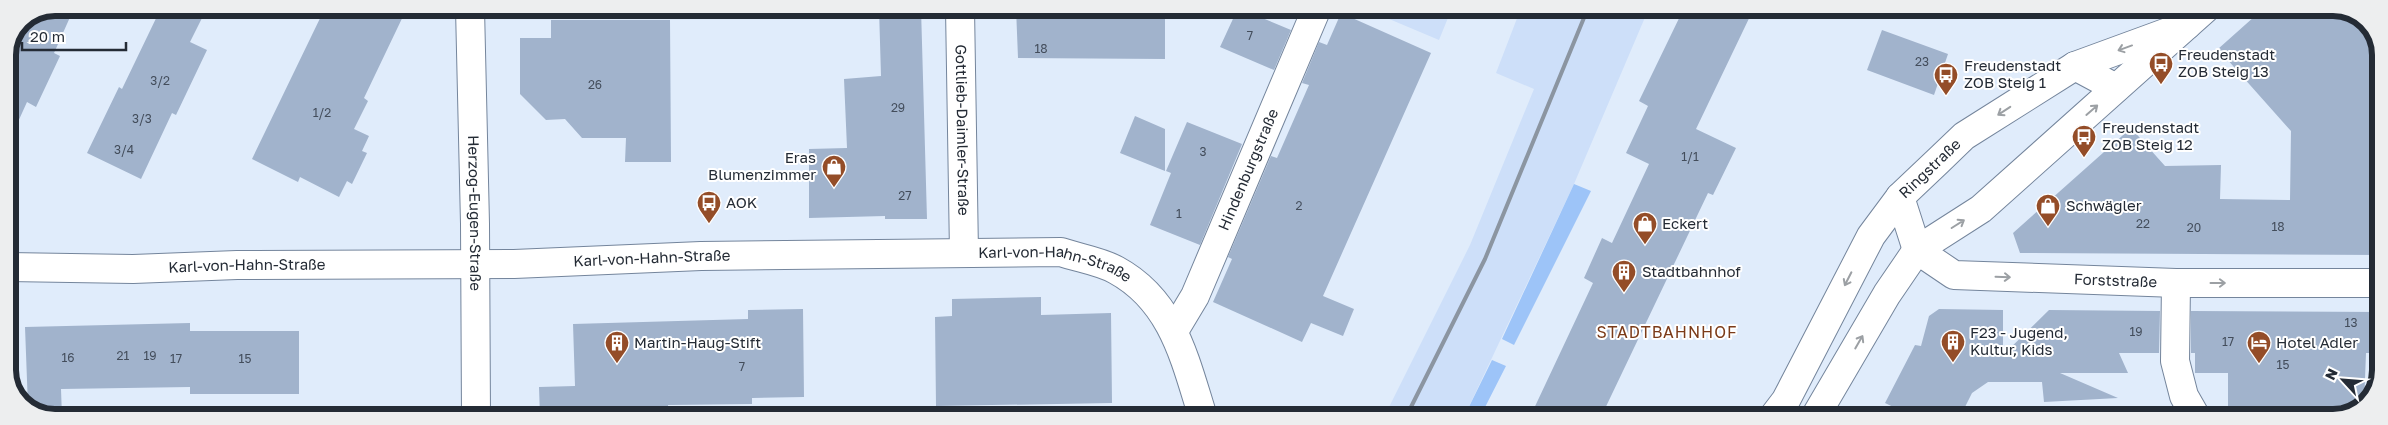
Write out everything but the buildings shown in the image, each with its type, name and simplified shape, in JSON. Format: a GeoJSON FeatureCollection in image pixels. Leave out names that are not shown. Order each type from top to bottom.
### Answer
{"type":"FeatureCollection","features":[{"type":"Feature","properties":{"kind":"street","name":"Herzog-Eugen-Straße"},"geometry":{"type":"LineString","coordinates":[[470,16],[476,408]]}},
{"type":"Feature","properties":{"kind":"street","name":"Gottlieb-Daimler-Straße"},"geometry":{"type":"LineString","coordinates":[[960,16],[964,253]]}},
{"type":"Feature","properties":{"kind":"street","name":"Hindenburgstraße"},"geometry":{"type":"LineString","coordinates":[[1174,331],[1195,296],[1313,17]]}},
{"type":"Feature","properties":{"kind":"street","name":"Ringstraße"},"geometry":{"type":"LineString","coordinates":[[1779,409],[1786,400],[1871,236],[1900,196],[1964,136],[2075,66],[2195,17]]}},
{"type":"Feature","properties":{"kind":"street","name":"Ringstraße"},"geometry":{"type":"LineString","coordinates":[[1820,409],[1887,294],[1917,250],[1981,209],[2196,17]]}},
{"type":"Feature","properties":{"kind":"street"},"geometry":{"type":"LineString","coordinates":[[2075,66],[2116,88]]}},
{"type":"Feature","properties":{"kind":"street"},"geometry":{"type":"LineString","coordinates":[[1900,196],[1917,250]]}},
{"type":"Feature","properties":{"kind":"street","name":"Forststraße"},"geometry":{"type":"LineString","coordinates":[[1917,250],[1954,275],[2176,283],[2371,283]]}},
{"type":"Feature","properties":{"kind":"street","name":"Karl-von-Hahn-Straße"},"geometry":{"type":"LineString","coordinates":[[16,267],[133,269],[237,265],[514,264],[701,256],[1061,252],[1116,270],[1154,298],[1174,331],[1200,409]]}},
{"type":"Feature","properties":{"kind":"street"},"geometry":{"type":"LineString","coordinates":[[2176,283],[2175,361],[2184,396],[2191,409]]}},
{"type":"Feature","properties":{"kind":"shaded area"},"geometry":{"type":"Polygon","coordinates":[[[1383,17],[1449,17],[1439,40],[1383,17]]]}},
{"type":"Feature","properties":{"kind":"shaded area"},"geometry":{"type":"Polygon","coordinates":[[[1518,17],[1645,17],[1574,184],[1468,409],[1388,409],[1470,245],[1534,89],[1496,73],[1518,17]]]}},
{"type":"Feature","properties":{"kind":"shaded area"},"geometry":{"type":"Polygon","coordinates":[[[1574,184],[1591,191],[1514,345],[1502,339],[1574,184]]]}},
{"type":"Feature","properties":{"kind":"shaded area"},"geometry":{"type":"Polygon","coordinates":[[[1492,360],[1506,366],[1484,409],[1468,409],[1492,360]]]}},
{"type":"Feature","properties":{"kind":"railway"},"geometry":{"type":"LineString","coordinates":[[1410,409],[1485,259],[1584,17]]}},
{"type":"Feature","properties":{"kind":"place","name":"Freudenstadt ZOB Steig 13"},"geometry":{"type":"Point","coordinates":[2161,85]}},
{"type":"Feature","properties":{"kind":"place","name":"Freudenstadt ZOB Steig 1"},"geometry":{"type":"Point","coordinates":[1946,96]}},
{"type":"Feature","properties":{"kind":"place","name":"Freudenstadt ZOB Steig 12"},"geometry":{"type":"Point","coordinates":[2084,158]}},
{"type":"Feature","properties":{"kind":"place","name":"Eras Blumenzimmer"},"geometry":{"type":"Point","coordinates":[834,188]}},
{"type":"Feature","properties":{"kind":"place","name":"AOK"},"geometry":{"type":"Point","coordinates":[709,224]}},
{"type":"Feature","properties":{"kind":"place","name":"Schwägler"},"geometry":{"type":"Point","coordinates":[2048,227]}},
{"type":"Feature","properties":{"kind":"place","name":"Eckert"},"geometry":{"type":"Point","coordinates":[1645,245]}},
{"type":"Feature","properties":{"kind":"place","name":"Stadtbahnhof"},"geometry":{"type":"Point","coordinates":[1624,293]}},
{"type":"Feature","properties":{"kind":"place","name":"F23 - Jugend, Kultur, Kids"},"geometry":{"type":"Point","coordinates":[1953,363]}},
{"type":"Feature","properties":{"kind":"place","name":"Martin-Haug-Stift"},"geometry":{"type":"Point","coordinates":[617,364]}},
{"type":"Feature","properties":{"kind":"place","name":"Hotel Adler"},"geometry":{"type":"Point","coordinates":[2259,364]}},
{"type":"Feature","properties":{"kind":"district","name":"STADTBAHNHOF"},"geometry":{"type":"Point","coordinates":[1667,332]}}]}
